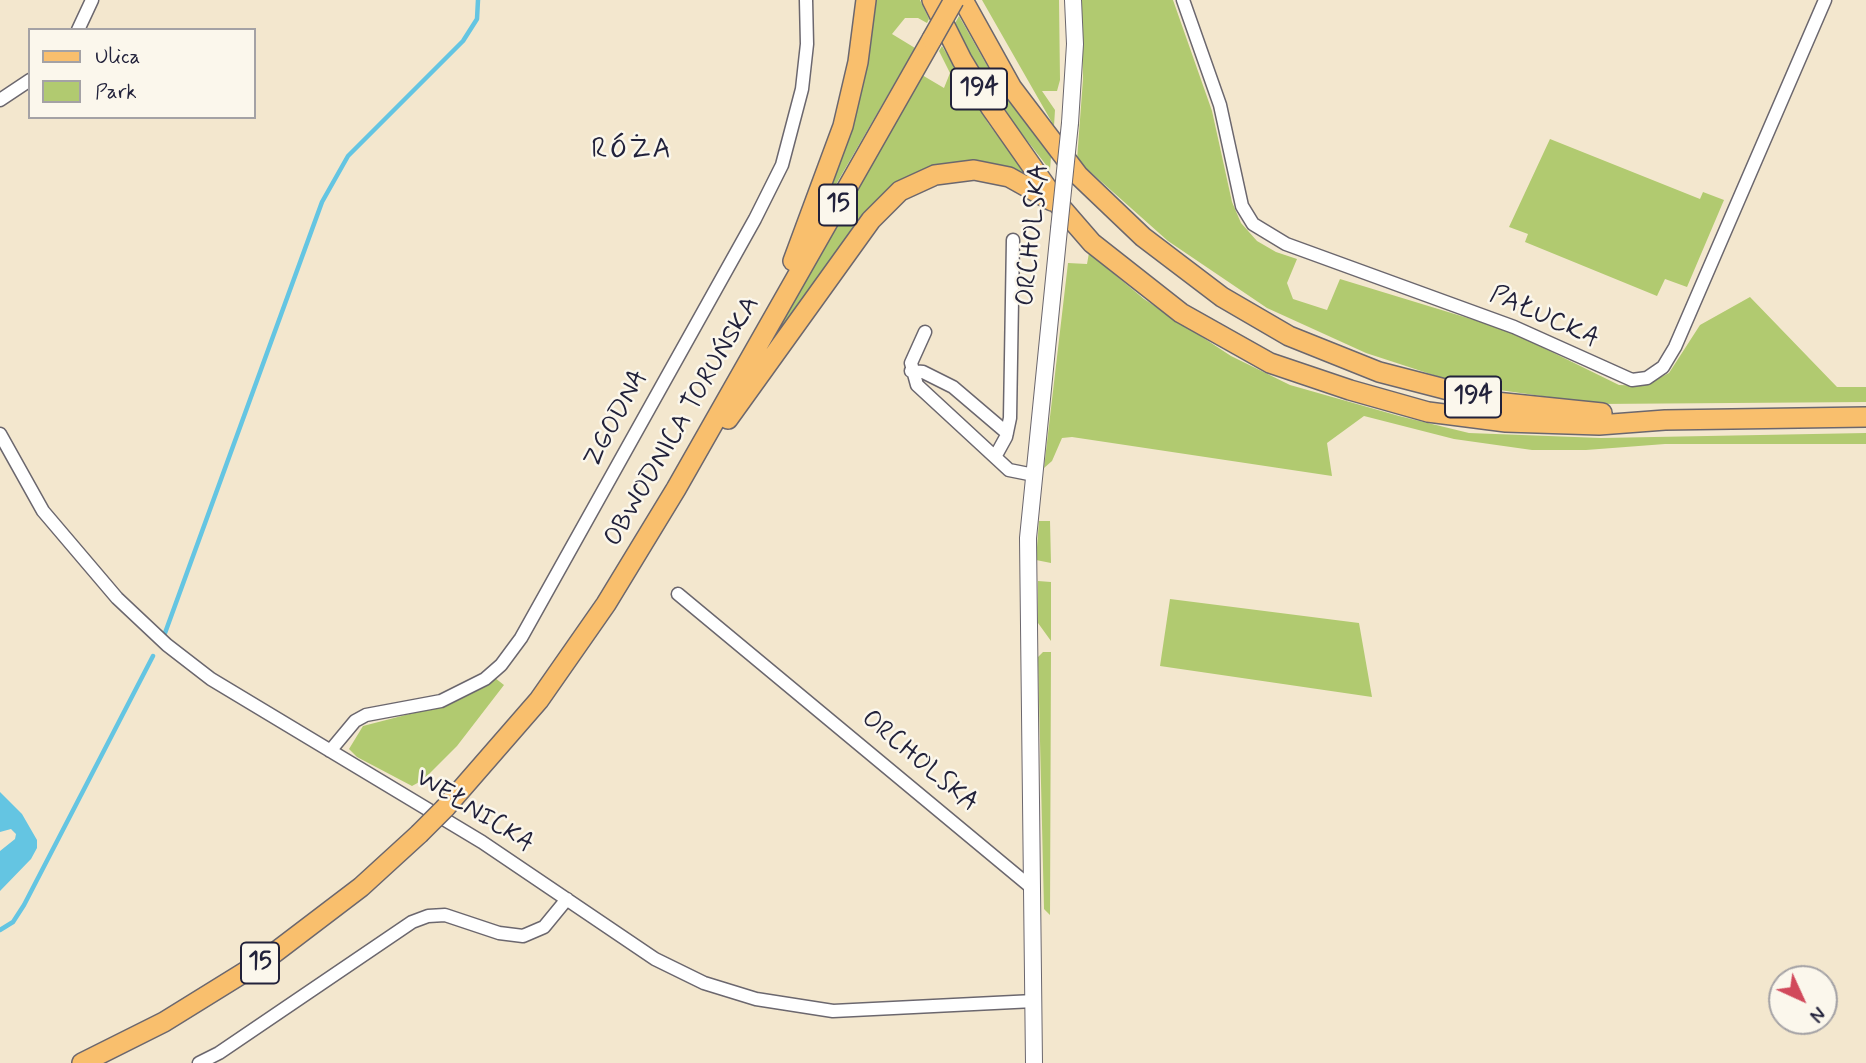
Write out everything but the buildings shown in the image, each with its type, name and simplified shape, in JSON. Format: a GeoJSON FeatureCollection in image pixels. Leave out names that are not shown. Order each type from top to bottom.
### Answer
{"type":"FeatureCollection","features":[{"type":"Feature","properties":{"kind":"main road","name":"15"},"geometry":{"type":"LineString","coordinates":[[743,370],[772,313],[832,160],[856,71],[866,0]]}},
{"type":"Feature","properties":{"kind":"main road","name":"194"},"geometry":{"type":"LineString","coordinates":[[932,0],[976,84],[1065,224],[1181,313],[1259,358],[1307,377],[1428,412],[1480,419],[1586,426],[1637,425],[1665,420]]}},
{"type":"Feature","properties":{"kind":"main road","name":"OBWODNICA TORUŃSKA"},"geometry":{"type":"LineString","coordinates":[[82,1063],[164,1022],[269,957],[361,887],[445,808],[496,752],[563,668],[676,489],[954,0]]}},
{"type":"Feature","properties":{"kind":"main road","name":"194"},"geometry":{"type":"LineString","coordinates":[[963,0],[1012,88],[1078,175],[1154,246],[1246,312],[1289,336],[1361,366],[1455,394],[1534,408],[1665,420],[1866,417]]}},
{"type":"Feature","properties":{"kind":"main road"},"geometry":{"type":"LineString","coordinates":[[676,489],[871,220],[900,191],[944,173],[988,172],[1033,188],[1065,224]]}},
{"type":"Feature","properties":{"kind":"street"},"geometry":{"type":"LineString","coordinates":[[79,28],[92,0]]}},
{"type":"Feature","properties":{"kind":"street","name":"ZGODNA"},"geometry":{"type":"LineString","coordinates":[[330,751],[355,721],[366,715],[441,701],[485,679],[501,665],[521,638],[755,219],[782,165],[802,89],[807,44],[806,0]]}},
{"type":"Feature","properties":{"kind":"street","name":"ORCHOLSKA"},"geometry":{"type":"LineString","coordinates":[[1034,1063],[1028,538],[1065,224],[1075,44],[1073,0]]}},
{"type":"Feature","properties":{"kind":"street","name":"PAŁUCKA"},"geometry":{"type":"LineString","coordinates":[[1183,0],[1220,105],[1242,206],[1253,224],[1286,244],[1514,327],[1632,380],[1647,378],[1663,367],[1675,347],[1825,0]]}},
{"type":"Feature","properties":{"kind":"street"},"geometry":{"type":"LineString","coordinates":[[0,100],[28,81]]}},
{"type":"Feature","properties":{"kind":"street","name":"ORCHOLSKA"},"geometry":{"type":"LineString","coordinates":[[995,457],[1007,433],[1012,378],[1013,240]]}},
{"type":"Feature","properties":{"kind":"street"},"geometry":{"type":"LineString","coordinates":[[925,332],[912,360],[911,371],[917,385],[1013,473],[1034,475]]}},
{"type":"Feature","properties":{"kind":"street"},"geometry":{"type":"LineString","coordinates":[[911,371],[923,372],[953,387],[1007,433]]}},
{"type":"Feature","properties":{"kind":"street","name":"WEŁNICKA"},"geometry":{"type":"LineString","coordinates":[[0,434],[43,511],[141,622],[211,679],[482,842],[655,959],[704,983],[756,999],[833,1011],[1034,1001]]}},
{"type":"Feature","properties":{"kind":"street","name":"ORCHOLSKA"},"geometry":{"type":"LineString","coordinates":[[678,594],[1032,888]]}},
{"type":"Feature","properties":{"kind":"street"},"geometry":{"type":"LineString","coordinates":[[198,1063],[231,1045],[412,922],[428,916],[444,915],[499,933],[523,936],[544,927],[567,899]]}},
{"type":"Feature","properties":{"kind":"green space"},"geometry":{"type":"Polygon","coordinates":[[[874,0],[920,0],[929,19],[927,23],[918,18],[905,18],[892,34],[915,48],[827,200],[874,0]]]}},
{"type":"Feature","properties":{"kind":"green space"},"geometry":{"type":"Polygon","coordinates":[[[982,0],[1059,0],[1060,80],[1057,91],[1042,91],[1055,110],[1054,126],[982,0]]]}},
{"type":"Feature","properties":{"kind":"green space"},"geometry":{"type":"Polygon","coordinates":[[[1081,0],[1173,0],[1212,111],[1232,202],[1241,223],[1257,241],[1276,252],[1297,259],[1287,283],[1293,299],[1327,310],[1340,279],[1507,330],[1619,385],[1643,386],[1669,373],[1700,325],[1750,297],[1837,387],[1866,387],[1866,402],[1598,404],[1464,385],[1366,353],[1267,308],[1168,241],[1077,160],[1083,79],[1081,0]]]}},
{"type":"Feature","properties":{"kind":"green space"},"geometry":{"type":"Polygon","coordinates":[[[959,16],[1002,92],[1051,157],[1050,170],[1015,125],[976,64],[954,25],[959,16]]]}},
{"type":"Feature","properties":{"kind":"green space"},"geometry":{"type":"Polygon","coordinates":[[[942,46],[988,123],[1025,173],[975,162],[959,162],[933,167],[896,184],[870,208],[771,346],[769,343],[922,75],[944,88],[950,73],[939,51],[942,46]]]}},
{"type":"Feature","properties":{"kind":"green space"},"geometry":{"type":"Polygon","coordinates":[[[1550,139],[1700,199],[1703,192],[1724,200],[1687,287],[1665,279],[1657,296],[1525,242],[1528,234],[1509,227],[1550,139]]]}},
{"type":"Feature","properties":{"kind":"green space"},"geometry":{"type":"Polygon","coordinates":[[[1089,253],[1144,299],[1231,356],[1290,385],[1399,416],[1469,433],[1601,438],[1866,433],[1866,444],[1665,444],[1586,450],[1532,450],[1454,439],[1364,416],[1327,443],[1332,476],[1072,437],[1062,438],[1052,461],[1044,468],[1068,263],[1087,264],[1089,253]]]}},
{"type":"Feature","properties":{"kind":"green space"},"geometry":{"type":"Polygon","coordinates":[[[1039,521],[1050,521],[1051,563],[1036,560],[1039,521]]]}},
{"type":"Feature","properties":{"kind":"green space"},"geometry":{"type":"Polygon","coordinates":[[[1038,581],[1051,582],[1051,641],[1038,623],[1038,581]]]}},
{"type":"Feature","properties":{"kind":"green space"},"geometry":{"type":"Polygon","coordinates":[[[1170,599],[1359,623],[1372,697],[1160,666],[1170,599]]]}},
{"type":"Feature","properties":{"kind":"green space"},"geometry":{"type":"Polygon","coordinates":[[[1043,652],[1051,652],[1050,915],[1044,909],[1038,657],[1043,652]]]}},
{"type":"Feature","properties":{"kind":"green space"},"geometry":{"type":"Polygon","coordinates":[[[495,678],[504,685],[457,746],[423,780],[412,786],[357,757],[349,749],[363,726],[452,703],[495,678]]]}},
{"type":"Feature","properties":{"kind":"water"},"geometry":{"type":"Polygon","coordinates":[[[0,792],[22,814],[37,840],[37,848],[31,859],[0,891],[0,851],[15,839],[16,834],[11,829],[0,832],[0,792]]]}},
{"type":"Feature","properties":{"kind":"waterway"},"geometry":{"type":"LineString","coordinates":[[165,633],[322,202],[348,156],[463,41],[477,19],[478,0]]}},
{"type":"Feature","properties":{"kind":"waterway"},"geometry":{"type":"LineString","coordinates":[[0,930],[13,922],[24,905],[153,656]]}},
{"type":"Feature","properties":{"kind":"district","name":"RÓŻA"},"geometry":{"type":"Point","coordinates":[632,151]}}]}
